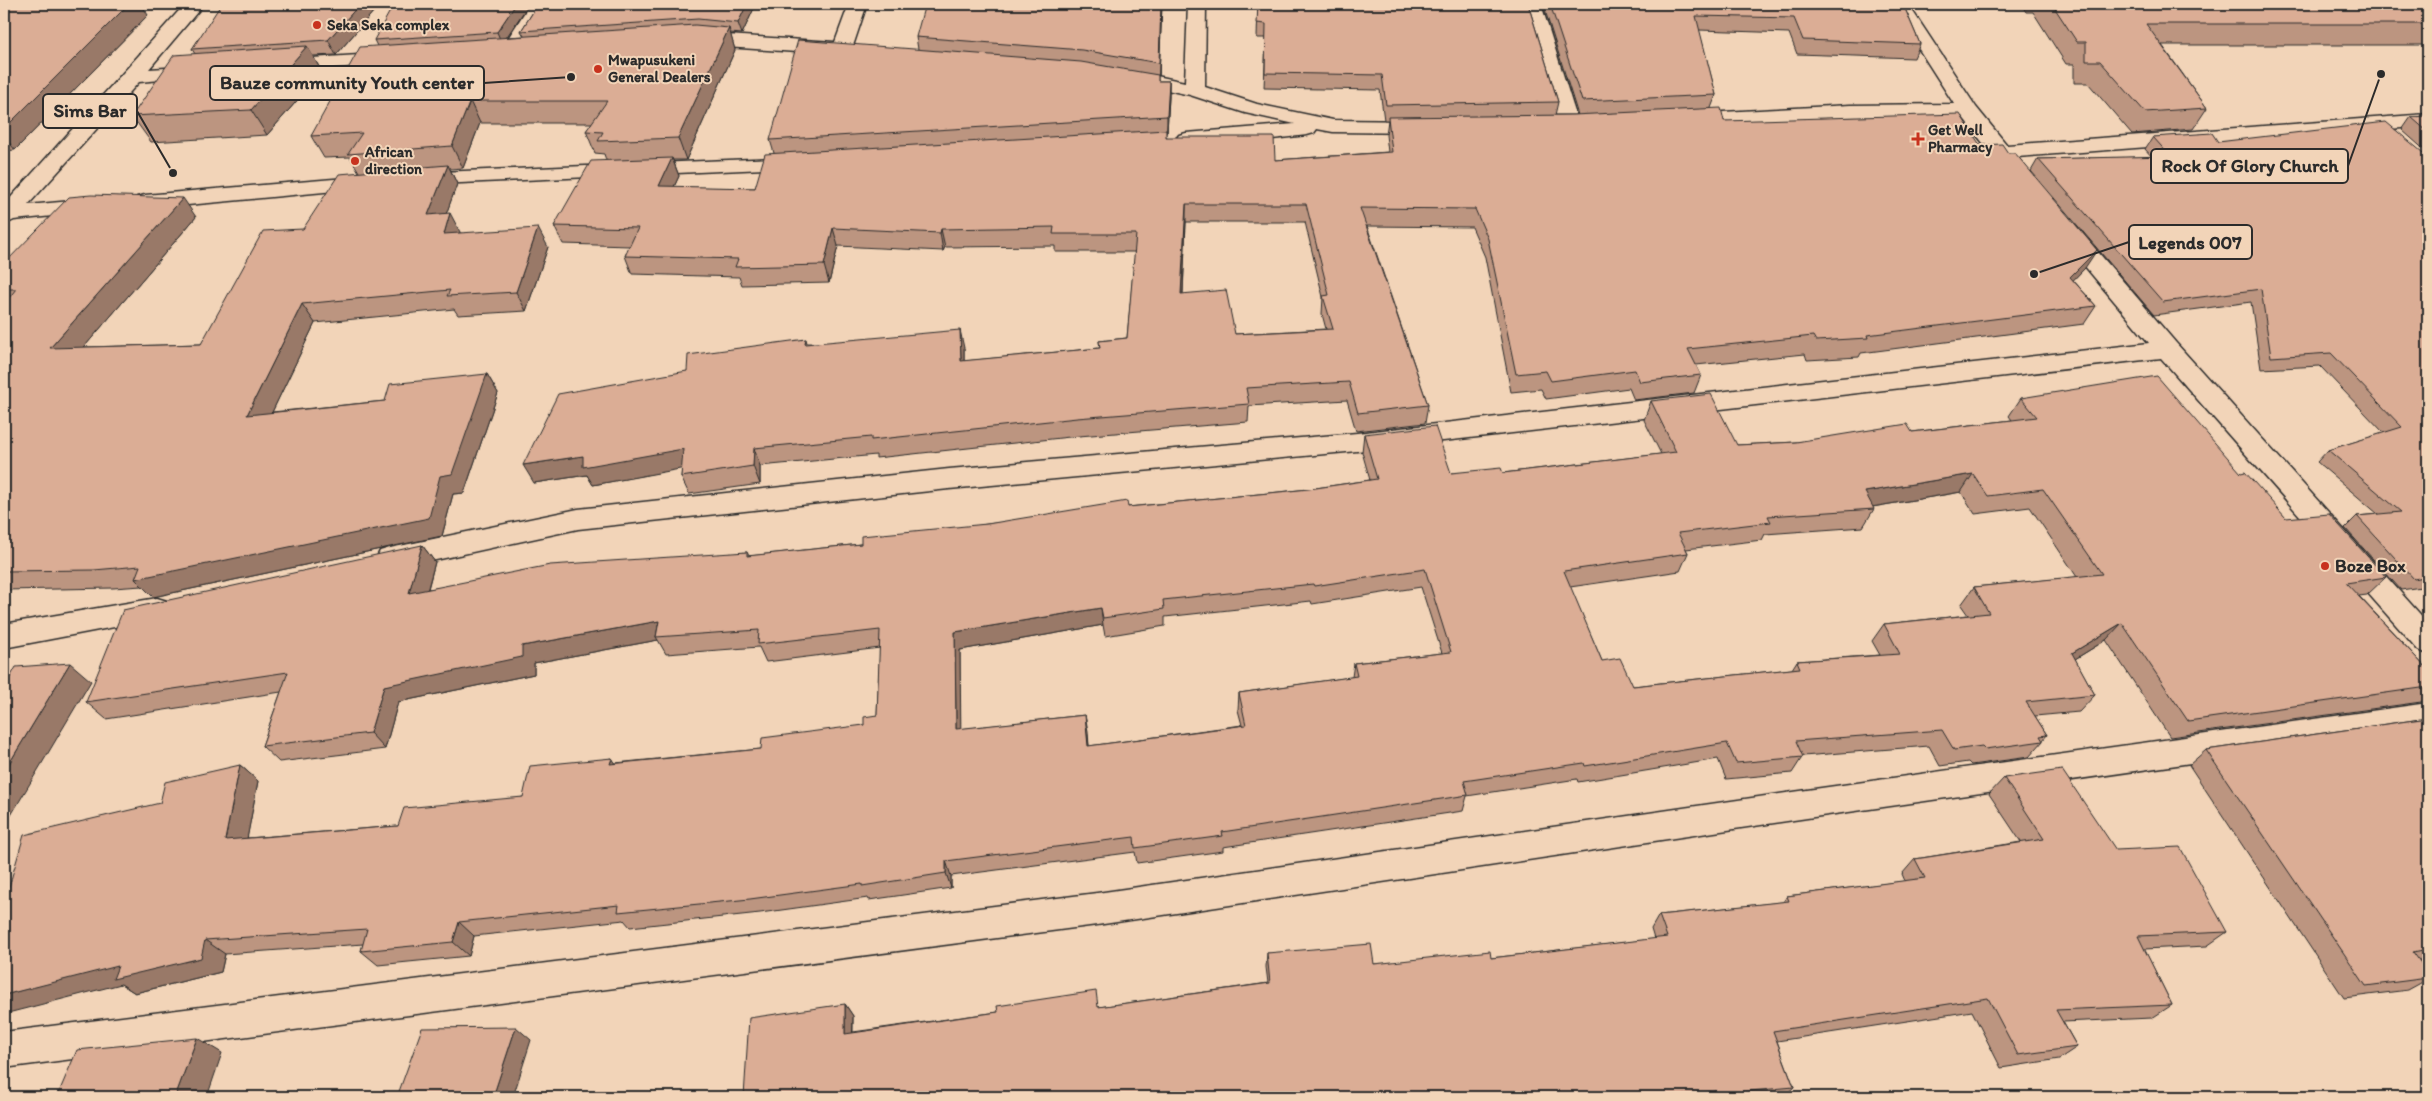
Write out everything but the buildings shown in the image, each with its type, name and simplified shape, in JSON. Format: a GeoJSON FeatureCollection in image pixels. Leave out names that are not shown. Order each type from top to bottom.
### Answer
{"type":"FeatureCollection","features":[{"type":"Feature","properties":{"kind":"street"},"geometry":{"type":"LineString","coordinates":[[5,216],[133,76],[195,4]]}},
{"type":"Feature","properties":{"kind":"street"},"geometry":{"type":"LineString","coordinates":[[510,51],[539,4]]}},
{"type":"Feature","properties":{"kind":"street"},"geometry":{"type":"LineString","coordinates":[[676,40],[711,39],[851,50],[858,4]]}},
{"type":"Feature","properties":{"kind":"street"},"geometry":{"type":"LineString","coordinates":[[1195,90],[1197,4]]}},
{"type":"Feature","properties":{"kind":"street"},"geometry":{"type":"LineString","coordinates":[[1532,4],[1569,125]]}},
{"type":"Feature","properties":{"kind":"street"},"geometry":{"type":"LineString","coordinates":[[1899,4],[1968,110],[2033,190]]}},
{"type":"Feature","properties":{"kind":"street"},"geometry":{"type":"LineString","coordinates":[[490,52],[529,49]]}},
{"type":"Feature","properties":{"kind":"street"},"geometry":{"type":"LineString","coordinates":[[262,68],[411,57]]}},
{"type":"Feature","properties":{"kind":"street"},"geometry":{"type":"LineString","coordinates":[[133,76],[212,71]]}},
{"type":"Feature","properties":{"kind":"street"},"geometry":{"type":"LineString","coordinates":[[1112,74],[1195,90],[1252,109],[1333,126]]}},
{"type":"Feature","properties":{"kind":"street"},"geometry":{"type":"LineString","coordinates":[[1667,121],[1850,111],[1968,110]]}},
{"type":"Feature","properties":{"kind":"street"},"geometry":{"type":"LineString","coordinates":[[2001,152],[2428,120]]}},
{"type":"Feature","properties":{"kind":"street"},"geometry":{"type":"LineString","coordinates":[[2378,123],[2400,141]]}},
{"type":"Feature","properties":{"kind":"street"},"geometry":{"type":"LineString","coordinates":[[1170,140],[1256,135],[1333,126],[1442,126]]}},
{"type":"Feature","properties":{"kind":"street"},"geometry":{"type":"LineString","coordinates":[[5,216],[118,204],[393,180],[814,162]]}},
{"type":"Feature","properties":{"kind":"street"},"geometry":{"type":"LineString","coordinates":[[4,187],[33,187]]}},
{"type":"Feature","properties":{"kind":"street"},"geometry":{"type":"LineString","coordinates":[[2052,213],[2167,348],[2428,642]]}},
{"type":"Feature","properties":{"kind":"street"},"geometry":{"type":"LineString","coordinates":[[368,564],[578,519],[949,479],[1357,442],[2167,348]]}},
{"type":"Feature","properties":{"kind":"street"},"geometry":{"type":"LineString","coordinates":[[4,636],[119,618],[177,605]]}},
{"type":"Feature","properties":{"kind":"street"},"geometry":{"type":"LineString","coordinates":[[4,1050],[1097,909],[1814,803],[2428,716]]}},
{"type":"Feature","properties":{"kind":"place","name":"Seka Seka complex"},"geometry":{"type":"Point","coordinates":[317,25]}},
{"type":"Feature","properties":{"kind":"place","name":"Mwapusukeni General Dealers"},"geometry":{"type":"Point","coordinates":[598,69]}},
{"type":"Feature","properties":{"kind":"place","name":"Rock Of Glory Church"},"geometry":{"type":"Point","coordinates":[2381,74]}},
{"type":"Feature","properties":{"kind":"place","name":"Bauze community Youth center"},"geometry":{"type":"Point","coordinates":[571,77]}},
{"type":"Feature","properties":{"kind":"place","name":"Get Well Pharmacy"},"geometry":{"type":"Point","coordinates":[1918,139]}},
{"type":"Feature","properties":{"kind":"place","name":"African direction"},"geometry":{"type":"Point","coordinates":[355,161]}},
{"type":"Feature","properties":{"kind":"place","name":"Sims Bar"},"geometry":{"type":"Point","coordinates":[173,173]}},
{"type":"Feature","properties":{"kind":"place","name":"Legends 007"},"geometry":{"type":"Point","coordinates":[2034,274]}},
{"type":"Feature","properties":{"kind":"place","name":"Boze Box"},"geometry":{"type":"Point","coordinates":[2325,566]}}]}
